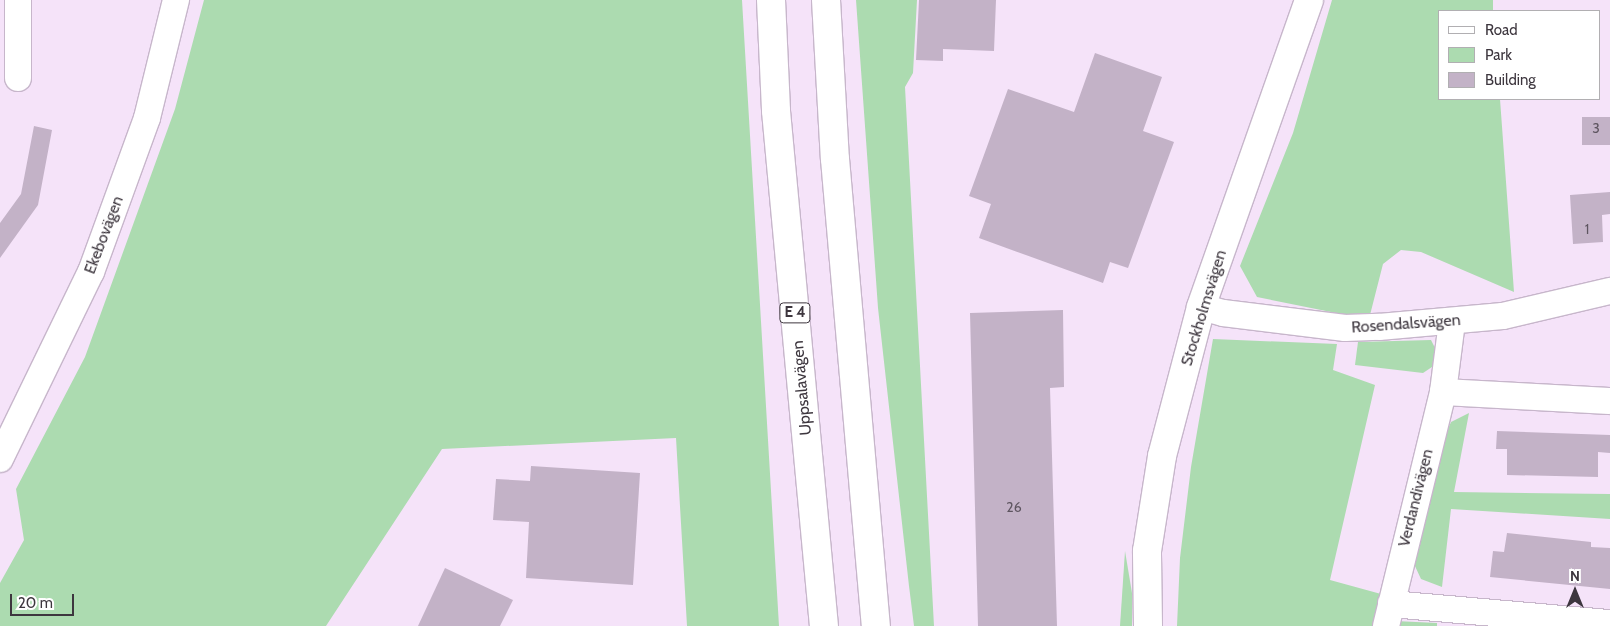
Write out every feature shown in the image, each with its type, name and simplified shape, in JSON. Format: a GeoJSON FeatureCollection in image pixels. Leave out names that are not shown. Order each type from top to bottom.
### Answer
{"type":"FeatureCollection","features":[{"type":"Feature","properties":{"kind":"main road","name":"Uppsalavägen"},"geometry":{"type":"LineString","coordinates":[[771,0],[776,111],[824,626]]}},
{"type":"Feature","properties":{"kind":"main road"},"geometry":{"type":"LineString","coordinates":[[826,0],[835,159],[876,626]]}},
{"type":"Feature","properties":{"kind":"main road","name":"Stockholmsvägen"},"geometry":{"type":"LineString","coordinates":[[1148,626],[1147,551],[1162,456],[1201,307],[1309,0]]}},
{"type":"Feature","properties":{"kind":"street"},"geometry":{"type":"LineString","coordinates":[[18,0],[18,78]]}},
{"type":"Feature","properties":{"kind":"street","name":"Ekebovägen"},"geometry":{"type":"LineString","coordinates":[[0,458],[91,272],[147,118],[176,0]]}},
{"type":"Feature","properties":{"kind":"street","name":"Rosendalsvägen"},"geometry":{"type":"LineString","coordinates":[[1201,307],[1223,313],[1345,328],[1452,322],[1503,316],[1610,290]]}},
{"type":"Feature","properties":{"kind":"street","name":"Verdandivägen"},"geometry":{"type":"LineString","coordinates":[[1452,322],[1443,392],[1388,615],[1610,623]]}},
{"type":"Feature","properties":{"kind":"street"},"geometry":{"type":"LineString","coordinates":[[1443,392],[1610,401]]}},
{"type":"Feature","properties":{"kind":"green space"},"geometry":{"type":"Polygon","coordinates":[[[204,0],[742,0],[779,626],[687,626],[676,438],[442,449],[326,626],[0,626],[0,583],[24,540],[16,489],[85,357],[175,109],[204,0]]]}},
{"type":"Feature","properties":{"kind":"green space"},"geometry":{"type":"Polygon","coordinates":[[[856,0],[917,0],[913,73],[905,87],[934,626],[914,626],[909,586],[878,308],[856,0]]]}},
{"type":"Feature","properties":{"kind":"green space"},"geometry":{"type":"Polygon","coordinates":[[[1332,0],[1493,0],[1493,10],[1438,10],[1438,100],[1500,100],[1514,292],[1421,252],[1401,250],[1383,264],[1370,315],[1341,314],[1257,297],[1240,266],[1293,133],[1332,0]]]}},
{"type":"Feature","properties":{"kind":"green space"},"geometry":{"type":"Polygon","coordinates":[[[1213,339],[1337,344],[1333,370],[1375,385],[1330,580],[1381,594],[1373,626],[1177,626],[1180,558],[1191,467],[1213,339]]]}},
{"type":"Feature","properties":{"kind":"green space"},"geometry":{"type":"Polygon","coordinates":[[[1431,340],[1437,352],[1435,365],[1423,373],[1355,365],[1358,342],[1431,340]]]}},
{"type":"Feature","properties":{"kind":"green space"},"geometry":{"type":"Polygon","coordinates":[[[1469,413],[1454,492],[1610,494],[1610,519],[1451,509],[1442,587],[1421,579],[1414,564],[1444,439],[1451,422],[1469,413]]]}},
{"type":"Feature","properties":{"kind":"green space"},"geometry":{"type":"Polygon","coordinates":[[[1125,551],[1132,593],[1132,626],[1120,626],[1125,551]]]}},
{"type":"Feature","properties":{"kind":"green space"},"geometry":{"type":"Polygon","coordinates":[[[1395,621],[1437,623],[1437,626],[1394,626],[1395,621]]]}},
{"type":"Feature","properties":{"kind":"building"},"geometry":{"type":"Polygon","coordinates":[[[919,0],[996,0],[994,51],[943,49],[943,61],[916,60],[919,0]]]}},
{"type":"Feature","properties":{"kind":"building"},"geometry":{"type":"Polygon","coordinates":[[[1095,53],[1162,77],[1143,131],[1174,142],[1128,268],[1110,262],[1103,283],[979,238],[991,204],[969,196],[1008,89],[1074,112],[1095,53]]]}},
{"type":"Feature","properties":{"kind":"building"},"geometry":{"type":"Polygon","coordinates":[[[1582,117],[1610,117],[1610,145],[1582,145],[1582,117]]]}},
{"type":"Feature","properties":{"kind":"building"},"geometry":{"type":"Polygon","coordinates":[[[34,126],[52,130],[38,205],[0,258],[0,223],[21,194],[34,126]]]}},
{"type":"Feature","properties":{"kind":"building"},"geometry":{"type":"Polygon","coordinates":[[[1610,192],[1610,214],[1602,215],[1603,242],[1573,244],[1570,195],[1610,192]]]}},
{"type":"Feature","properties":{"kind":"building"},"geometry":{"type":"Polygon","coordinates":[[[1063,310],[1064,387],[1050,388],[1057,626],[978,626],[970,313],[1063,310]]]}},
{"type":"Feature","properties":{"kind":"building"},"geometry":{"type":"Polygon","coordinates":[[[1497,431],[1610,435],[1610,453],[1598,452],[1598,477],[1507,475],[1507,449],[1496,449],[1497,431]]]}},
{"type":"Feature","properties":{"kind":"building"},"geometry":{"type":"Polygon","coordinates":[[[531,466],[640,473],[633,585],[526,578],[529,522],[493,520],[496,479],[530,481],[531,466]]]}},
{"type":"Feature","properties":{"kind":"building"},"geometry":{"type":"Polygon","coordinates":[[[1507,533],[1591,542],[1591,547],[1610,548],[1610,589],[1490,577],[1493,551],[1504,552],[1507,533]]]}},
{"type":"Feature","properties":{"kind":"building"},"geometry":{"type":"Polygon","coordinates":[[[445,568],[513,600],[500,626],[418,626],[445,568]]]}}]}
